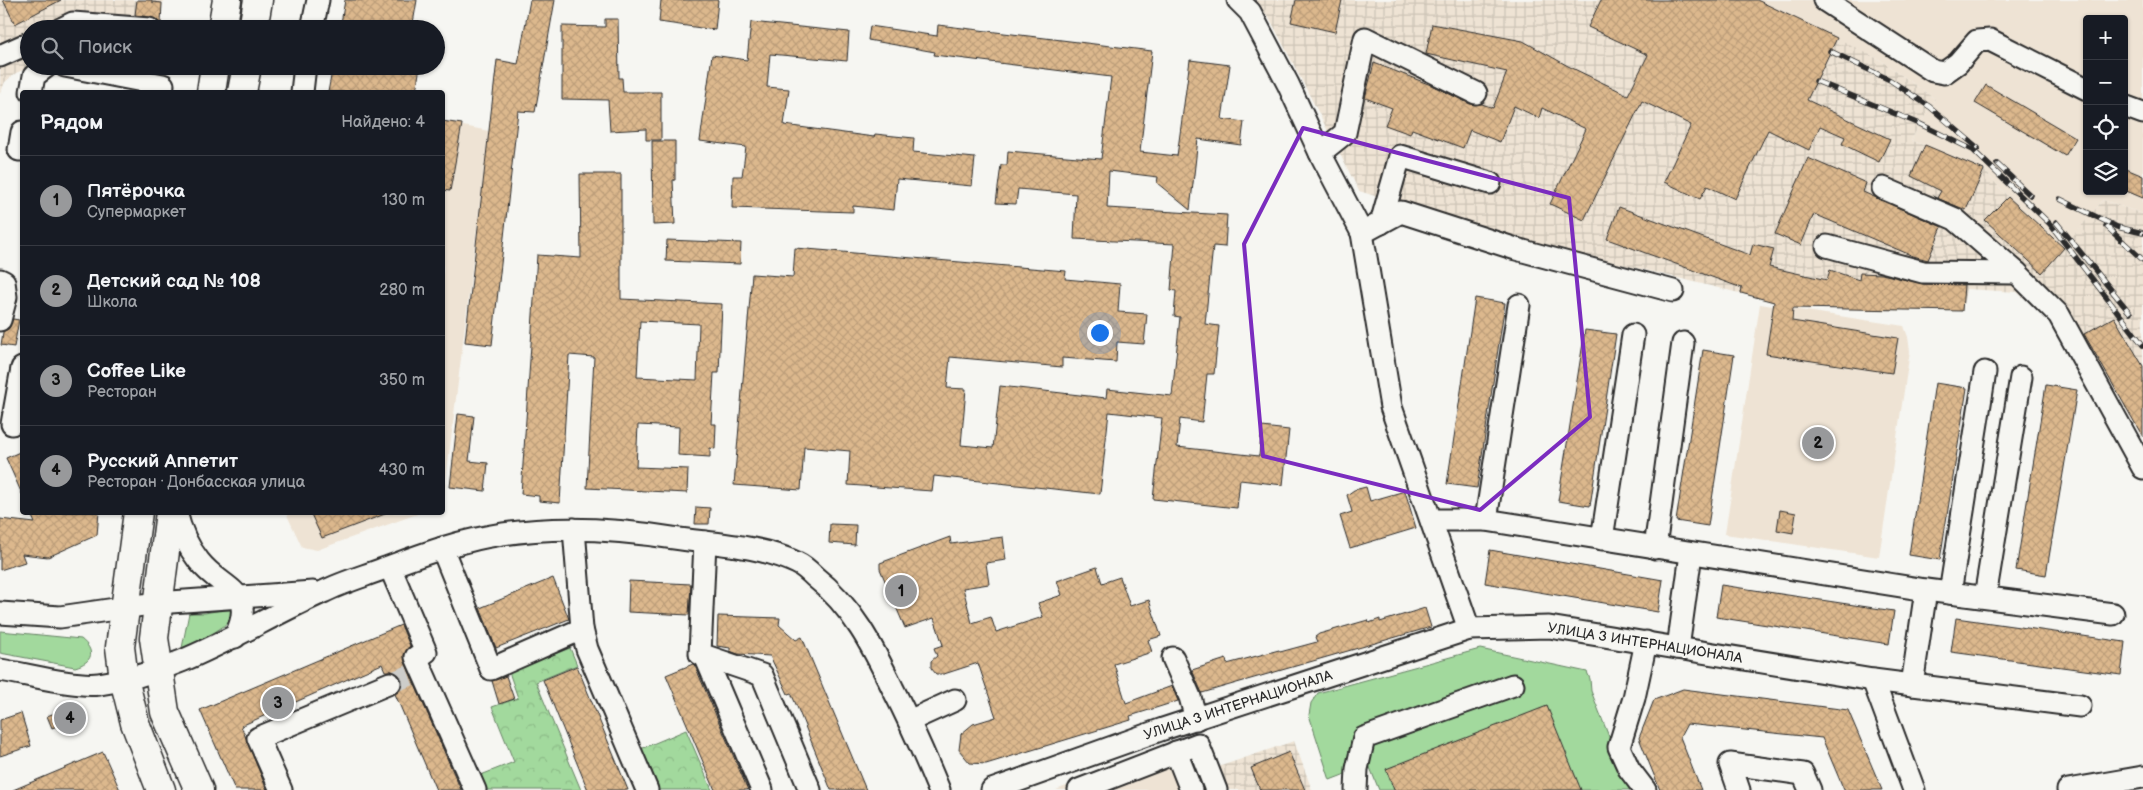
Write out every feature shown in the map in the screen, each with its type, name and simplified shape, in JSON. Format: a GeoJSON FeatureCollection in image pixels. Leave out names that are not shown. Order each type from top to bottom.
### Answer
{"type":"FeatureCollection","features":[{"type":"Feature","properties":{"kind":"main road"},"geometry":{"type":"LineString","coordinates":[[224,20],[227,0]]}},
{"type":"Feature","properties":{"kind":"main road"},"geometry":{"type":"LineString","coordinates":[[255,20],[258,0]]}},
{"type":"Feature","properties":{"kind":"main road"},"geometry":{"type":"LineString","coordinates":[[211,90],[214,75]]}},
{"type":"Feature","properties":{"kind":"main road"},"geometry":{"type":"LineString","coordinates":[[242,90],[245,75]]}},
{"type":"Feature","properties":{"kind":"main road"},"geometry":{"type":"LineString","coordinates":[[138,515],[120,647],[124,679],[135,724],[161,790]]}},
{"type":"Feature","properties":{"kind":"main road"},"geometry":{"type":"LineString","coordinates":[[170,515],[154,638],[165,712],[198,790]]}},
{"type":"Feature","properties":{"kind":"street"},"geometry":{"type":"LineString","coordinates":[[314,20],[318,0]]}},
{"type":"Feature","properties":{"kind":"street"},"geometry":{"type":"LineString","coordinates":[[1238,0],[1250,12],[1362,233],[1391,407],[1469,629]]}},
{"type":"Feature","properties":{"kind":"street"},"geometry":{"type":"LineString","coordinates":[[1824,0],[1933,71],[1944,73],[1958,63],[1977,41],[1990,40],[2083,87]]}},
{"type":"Feature","properties":{"kind":"street"},"geometry":{"type":"LineString","coordinates":[[1320,153],[1345,133],[1366,38],[1476,93]]}},
{"type":"Feature","properties":{"kind":"street"},"geometry":{"type":"LineString","coordinates":[[0,56],[20,47]]}},
{"type":"Feature","properties":{"kind":"street"},"geometry":{"type":"LineString","coordinates":[[30,90],[35,75]]}},
{"type":"Feature","properties":{"kind":"street"},"geometry":{"type":"LineString","coordinates":[[124,75],[164,81]]}},
{"type":"Feature","properties":{"kind":"street"},"geometry":{"type":"LineString","coordinates":[[302,90],[304,75]]}},
{"type":"Feature","properties":{"kind":"street"},"geometry":{"type":"LineString","coordinates":[[2128,107],[2143,113]]}},
{"type":"Feature","properties":{"kind":"street"},"geometry":{"type":"LineString","coordinates":[[1381,223],[1400,156],[1490,183]]}},
{"type":"Feature","properties":{"kind":"street"},"geometry":{"type":"LineString","coordinates":[[1883,188],[1955,219],[2017,273],[2058,315],[2143,468]]}},
{"type":"Feature","properties":{"kind":"street"},"geometry":{"type":"LineString","coordinates":[[1362,233],[1401,212],[1516,249],[1673,290]]}},
{"type":"Feature","properties":{"kind":"street"},"geometry":{"type":"LineString","coordinates":[[1828,246],[1923,272],[2017,273]]}},
{"type":"Feature","properties":{"kind":"street"},"geometry":{"type":"LineString","coordinates":[[0,280],[4,282],[6,297],[0,320]]}},
{"type":"Feature","properties":{"kind":"street"},"geometry":{"type":"LineString","coordinates":[[1486,520],[1519,305]]}},
{"type":"Feature","properties":{"kind":"street"},"geometry":{"type":"LineString","coordinates":[[1602,539],[1632,335]]}},
{"type":"Feature","properties":{"kind":"street"},"geometry":{"type":"LineString","coordinates":[[1655,548],[1684,343]]}},
{"type":"Feature","properties":{"kind":"street"},"geometry":{"type":"LineString","coordinates":[[1950,593],[1985,372]]}},
{"type":"Feature","properties":{"kind":"street"},"geometry":{"type":"LineString","coordinates":[[1985,597],[2021,377]]}},
{"type":"Feature","properties":{"kind":"street"},"geometry":{"type":"LineString","coordinates":[[12,424],[20,379]]}},
{"type":"Feature","properties":{"kind":"street"},"geometry":{"type":"LineString","coordinates":[[177,515],[180,527],[199,562],[240,598],[243,610],[241,624],[235,638]]}},
{"type":"Feature","properties":{"kind":"street"},"geometry":{"type":"LineString","coordinates":[[1431,520],[1486,520],[1926,590],[2113,614]]}},
{"type":"Feature","properties":{"kind":"street"},"geometry":{"type":"LineString","coordinates":[[574,529],[582,629],[587,649],[647,790]]}},
{"type":"Feature","properties":{"kind":"street"},"geometry":{"type":"LineString","coordinates":[[0,670],[79,684],[96,684],[124,679],[158,669],[235,638],[323,592],[442,548],[499,534],[574,529],[633,532],[746,547],[799,564],[827,586],[853,615],[875,652],[909,721],[939,790]]}},
{"type":"Feature","properties":{"kind":"street"},"geometry":{"type":"LineString","coordinates":[[705,542],[700,654],[762,675],[810,790]]}},
{"type":"Feature","properties":{"kind":"street"},"geometry":{"type":"LineString","coordinates":[[442,548],[491,669],[582,629]]}},
{"type":"Feature","properties":{"kind":"street"},"geometry":{"type":"LineString","coordinates":[[1678,648],[1692,554]]}},
{"type":"Feature","properties":{"kind":"street"},"geometry":{"type":"LineString","coordinates":[[390,567],[426,652],[416,657],[475,790]]}},
{"type":"Feature","properties":{"kind":"street"},"geometry":{"type":"LineString","coordinates":[[1912,685],[1926,590]]}},
{"type":"Feature","properties":{"kind":"street"},"geometry":{"type":"LineString","coordinates":[[0,614],[60,617],[157,603],[323,592]]}},
{"type":"Feature","properties":{"kind":"street","name":"УЛИЦА 3 ИНТЕРНАЦИОНАЛА"},"geometry":{"type":"LineString","coordinates":[[992,790],[1161,721],[1196,719],[1469,629],[1548,627],[1873,680],[2080,706]]}},
{"type":"Feature","properties":{"kind":"street"},"geometry":{"type":"LineString","coordinates":[[1645,790],[1628,769],[1619,747],[1634,698],[1646,642]]}},
{"type":"Feature","properties":{"kind":"street"},"geometry":{"type":"LineString","coordinates":[[705,656],[762,790]]}},
{"type":"Feature","properties":{"kind":"street"},"geometry":{"type":"LineString","coordinates":[[1173,658],[1190,697],[1196,719]]}},
{"type":"Feature","properties":{"kind":"street"},"geometry":{"type":"LineString","coordinates":[[1873,680],[1914,790]]}},
{"type":"Feature","properties":{"kind":"street"},"geometry":{"type":"LineString","coordinates":[[281,790],[258,738],[390,683]]}},
{"type":"Feature","properties":{"kind":"street"},"geometry":{"type":"LineString","coordinates":[[1356,790],[1357,769],[1364,738],[1513,685]]}},
{"type":"Feature","properties":{"kind":"street"},"geometry":{"type":"LineString","coordinates":[[909,721],[955,700]]}},
{"type":"Feature","properties":{"kind":"street"},"geometry":{"type":"LineString","coordinates":[[1079,790],[1198,744],[1216,790]]}},
{"type":"Feature","properties":{"kind":"street"},"geometry":{"type":"LineString","coordinates":[[1176,752],[1191,790]]}},
{"type":"Feature","properties":{"kind":"street"},"geometry":{"type":"LineString","coordinates":[[1739,790],[1730,764],[1802,774],[1810,790]]}},
{"type":"Feature","properties":{"kind":"street"},"geometry":{"type":"LineString","coordinates":[[2068,790],[2143,777]]}},
{"type":"Feature","properties":{"kind":"highlighted area"},"geometry":{"type":"Polygon","coordinates":[[[1303,128],[1569,198],[1590,417],[1480,510],[1263,456],[1244,244],[1303,128]]]}},
{"type":"Feature","properties":{"kind":"shaded area"},"geometry":{"type":"Polygon","coordinates":[[[0,0],[163,0],[161,20],[20,20],[20,71],[5,82],[0,94],[0,0]]]}},
{"type":"Feature","properties":{"kind":"shaded area"},"geometry":{"type":"Polygon","coordinates":[[[1254,0],[1757,0],[1837,38],[1880,60],[1935,99],[1911,140],[1984,170],[2008,197],[2063,248],[2103,200],[2143,214],[2143,439],[2069,310],[2040,311],[2017,292],[1966,289],[1962,311],[1866,310],[1825,301],[1768,300],[1505,236],[1359,191],[1270,19],[1254,0]]]}},
{"type":"Feature","properties":{"kind":"shaded area"},"geometry":{"type":"Polygon","coordinates":[[[1755,0],[2143,0],[2143,214],[2103,200],[2064,248],[2008,197],[1984,170],[1911,140],[1935,99],[1880,60],[1755,0]]]}},
{"type":"Feature","properties":{"kind":"shaded area"},"geometry":{"type":"Polygon","coordinates":[[[445,122],[489,131],[445,488],[445,122]]]}},
{"type":"Feature","properties":{"kind":"shaded area"},"geometry":{"type":"Polygon","coordinates":[[[1760,304],[1904,326],[1910,351],[1879,557],[1725,534],[1760,304]]]}},
{"type":"Feature","properties":{"kind":"shaded area"},"geometry":{"type":"Polygon","coordinates":[[[287,515],[414,515],[317,550],[302,547],[287,515]]]}},
{"type":"Feature","properties":{"kind":"shaded area"},"geometry":{"type":"Polygon","coordinates":[[[1204,732],[1227,790],[1056,790],[1204,732]]]}},
{"type":"Feature","properties":{"kind":"shaded area"},"geometry":{"type":"Polygon","coordinates":[[[1294,741],[1312,790],[1227,790],[1218,767],[1294,741]]]}},
{"type":"Feature","properties":{"kind":"green space"},"geometry":{"type":"Polygon","coordinates":[[[232,608],[230,622],[201,641],[182,648],[189,613],[205,613],[232,608]]]}},
{"type":"Feature","properties":{"kind":"green space"},"geometry":{"type":"Polygon","coordinates":[[[0,631],[81,639],[89,648],[90,656],[86,662],[75,667],[0,653],[0,631]]]}},
{"type":"Feature","properties":{"kind":"green space"},"geometry":{"type":"Polygon","coordinates":[[[570,648],[577,665],[536,682],[581,790],[482,790],[476,777],[514,762],[492,707],[518,698],[509,672],[570,648]]]}},
{"type":"Feature","properties":{"kind":"green space"},"geometry":{"type":"Polygon","coordinates":[[[1480,649],[1587,672],[1591,691],[1630,790],[1379,790],[1369,765],[1330,780],[1309,715],[1311,703],[1318,693],[1480,649]]]}},
{"type":"Feature","properties":{"kind":"green space"},"geometry":{"type":"Polygon","coordinates":[[[686,730],[712,790],[652,790],[636,751],[686,730]]]}},
{"type":"Feature","properties":{"kind":"building"},"geometry":{"type":"Polygon","coordinates":[[[3,0],[61,0],[20,20],[15,24],[3,0]]]}},
{"type":"Feature","properties":{"kind":"building"},"geometry":{"type":"Polygon","coordinates":[[[137,0],[152,0],[152,2],[162,3],[161,20],[135,15],[137,0]]]}},
{"type":"Feature","properties":{"kind":"building"},"geometry":{"type":"Polygon","coordinates":[[[345,0],[417,0],[414,20],[342,20],[345,0]]]}},
{"type":"Feature","properties":{"kind":"building"},"geometry":{"type":"Polygon","coordinates":[[[530,0],[555,0],[535,112],[518,111],[492,345],[465,342],[497,60],[518,64],[530,0]]]}},
{"type":"Feature","properties":{"kind":"building"},"geometry":{"type":"Polygon","coordinates":[[[661,0],[718,0],[715,30],[659,22],[661,0]]]}},
{"type":"Feature","properties":{"kind":"building"},"geometry":{"type":"Polygon","coordinates":[[[1296,0],[1342,0],[1335,32],[1291,22],[1296,0]]]}},
{"type":"Feature","properties":{"kind":"building"},"geometry":{"type":"Polygon","coordinates":[[[1601,0],[1757,0],[1837,38],[1807,100],[1890,139],[1879,162],[1842,144],[1845,137],[1820,126],[1809,150],[1768,130],[1735,199],[1707,186],[1700,199],[1664,182],[1691,125],[1642,101],[1584,220],[1550,204],[1586,129],[1542,108],[1539,118],[1514,106],[1500,142],[1470,130],[1463,148],[1412,129],[1410,134],[1385,125],[1392,108],[1365,98],[1374,63],[1431,85],[1470,104],[1482,104],[1493,108],[1507,72],[1426,54],[1432,24],[1523,41],[1568,66],[1628,95],[1648,55],[1588,27],[1601,0]]]}},
{"type":"Feature","properties":{"kind":"building"},"geometry":{"type":"Polygon","coordinates":[[[605,19],[618,19],[619,78],[622,78],[623,92],[661,92],[661,140],[646,140],[646,129],[610,131],[608,100],[562,99],[562,26],[605,27],[605,19]]]}},
{"type":"Feature","properties":{"kind":"building"},"geometry":{"type":"Polygon","coordinates":[[[751,22],[849,32],[847,61],[770,54],[767,87],[789,89],[784,125],[874,137],[875,134],[914,138],[913,152],[975,158],[972,186],[897,179],[894,210],[853,206],[853,212],[732,208],[733,176],[742,176],[746,147],[700,141],[712,55],[747,60],[751,22]]]}},
{"type":"Feature","properties":{"kind":"building"},"geometry":{"type":"Polygon","coordinates":[[[938,25],[1152,51],[1140,152],[1177,156],[1190,60],[1230,65],[1222,119],[1244,122],[1241,145],[1198,139],[1190,210],[1157,183],[1158,177],[1109,171],[1107,208],[1227,215],[1225,247],[1213,246],[1205,324],[1219,326],[1214,374],[1207,374],[1202,422],[1180,419],[1177,447],[1259,456],[1262,427],[1289,430],[1283,485],[1240,480],[1237,508],[1153,499],[1162,418],[1109,412],[1100,494],[934,476],[932,491],[848,485],[850,451],[804,447],[801,490],[734,485],[752,274],[793,277],[795,248],[1066,271],[1065,279],[1120,284],[1118,312],[1147,314],[1144,344],[1117,342],[1116,362],[1062,358],[1062,367],[950,357],[947,388],[966,389],[961,445],[993,448],[1000,386],[1106,398],[1107,389],[1172,396],[1180,317],[1174,316],[1176,291],[1171,290],[1175,244],[1074,239],[1076,194],[1018,189],[1016,204],[996,203],[1001,165],[1007,165],[1008,151],[1101,159],[1111,77],[934,55],[935,52],[868,40],[870,26],[937,36],[938,25]]]}},
{"type":"Feature","properties":{"kind":"building"},"geometry":{"type":"Polygon","coordinates":[[[331,75],[419,75],[416,90],[328,90],[331,75]]]}},
{"type":"Feature","properties":{"kind":"building"},"geometry":{"type":"Polygon","coordinates":[[[1986,85],[2076,138],[2065,156],[1975,103],[1986,85]]]}},
{"type":"Feature","properties":{"kind":"building"},"geometry":{"type":"Polygon","coordinates":[[[445,121],[462,124],[450,191],[445,190],[445,121]]]}},
{"type":"Feature","properties":{"kind":"building"},"geometry":{"type":"Polygon","coordinates":[[[652,141],[675,141],[675,180],[673,180],[675,224],[653,225],[652,141]]]}},
{"type":"Feature","properties":{"kind":"building"},"geometry":{"type":"Polygon","coordinates":[[[1925,145],[1984,170],[1966,210],[1937,198],[1941,191],[1911,176],[1925,145]]]}},
{"type":"Feature","properties":{"kind":"building"},"geometry":{"type":"Polygon","coordinates":[[[1808,158],[1866,183],[1863,192],[1942,227],[1928,260],[1913,256],[1814,214],[1801,245],[1775,234],[1808,158]]]}},
{"type":"Feature","properties":{"kind":"building"},"geometry":{"type":"Polygon","coordinates":[[[2128,170],[2143,176],[2143,198],[2128,192],[2128,170]]]}},
{"type":"Feature","properties":{"kind":"building"},"geometry":{"type":"Polygon","coordinates":[[[580,174],[621,174],[621,299],[722,304],[719,373],[714,373],[711,424],[716,424],[715,449],[710,448],[710,457],[678,455],[679,427],[638,425],[636,467],[688,469],[687,493],[587,488],[594,357],[569,355],[560,503],[539,501],[539,496],[521,494],[537,255],[581,258],[580,174]],[[640,321],[637,377],[697,380],[699,324],[640,321]]]}},
{"type":"Feature","properties":{"kind":"building"},"geometry":{"type":"Polygon","coordinates":[[[2008,197],[2064,248],[2042,273],[1985,220],[2008,197]]]}},
{"type":"Feature","properties":{"kind":"building"},"geometry":{"type":"Polygon","coordinates":[[[1619,207],[1750,255],[1753,244],[1774,249],[1769,267],[1827,280],[1830,270],[1859,280],[1860,273],[1882,274],[1923,284],[1964,285],[1962,311],[1793,308],[1792,321],[1898,338],[1892,373],[1766,354],[1774,302],[1741,293],[1742,288],[1607,239],[1619,207]]]}},
{"type":"Feature","properties":{"kind":"building"},"geometry":{"type":"Polygon","coordinates":[[[667,240],[741,243],[740,264],[666,261],[667,240]]]}},
{"type":"Feature","properties":{"kind":"building"},"geometry":{"type":"Polygon","coordinates":[[[1475,298],[1505,303],[1477,488],[1447,484],[1475,298]]]}},
{"type":"Feature","properties":{"kind":"building"},"geometry":{"type":"Polygon","coordinates":[[[2114,317],[2143,366],[2143,437],[2084,334],[2114,317]]]}},
{"type":"Feature","properties":{"kind":"building"},"geometry":{"type":"Polygon","coordinates":[[[13,319],[19,320],[14,347],[1,345],[3,332],[9,328],[13,319]]]}},
{"type":"Feature","properties":{"kind":"building"},"geometry":{"type":"Polygon","coordinates":[[[1585,330],[1616,334],[1590,506],[1558,501],[1585,330]]]}},
{"type":"Feature","properties":{"kind":"building"},"geometry":{"type":"Polygon","coordinates":[[[1703,350],[1734,355],[1708,526],[1676,521],[1703,350]]]}},
{"type":"Feature","properties":{"kind":"building"},"geometry":{"type":"Polygon","coordinates":[[[1935,383],[1967,388],[1940,560],[1909,555],[1935,383]]]}},
{"type":"Feature","properties":{"kind":"building"},"geometry":{"type":"Polygon","coordinates":[[[2046,385],[2077,390],[2046,575],[2016,570],[2046,385]]]}},
{"type":"Feature","properties":{"kind":"building"},"geometry":{"type":"Polygon","coordinates":[[[458,414],[474,416],[469,461],[488,463],[485,491],[450,487],[458,414]]]}},
{"type":"Feature","properties":{"kind":"building"},"geometry":{"type":"Polygon","coordinates":[[[20,452],[20,490],[6,458],[20,452]]]}},
{"type":"Feature","properties":{"kind":"building"},"geometry":{"type":"Polygon","coordinates":[[[1366,487],[1370,501],[1405,491],[1416,528],[1350,548],[1340,516],[1352,512],[1347,495],[1354,490],[1366,487]]]}},
{"type":"Feature","properties":{"kind":"building"},"geometry":{"type":"Polygon","coordinates":[[[696,507],[710,508],[709,524],[695,524],[696,507]]]}},
{"type":"Feature","properties":{"kind":"building"},"geometry":{"type":"Polygon","coordinates":[[[1780,510],[1796,513],[1793,533],[1777,530],[1780,510]]]}},
{"type":"Feature","properties":{"kind":"building"},"geometry":{"type":"Polygon","coordinates":[[[31,515],[99,515],[97,535],[48,557],[22,554],[25,562],[0,570],[0,519],[35,523],[31,515]]]}},
{"type":"Feature","properties":{"kind":"building"},"geometry":{"type":"Polygon","coordinates":[[[311,515],[382,515],[322,538],[311,515]]]}},
{"type":"Feature","properties":{"kind":"building"},"geometry":{"type":"Polygon","coordinates":[[[830,524],[856,525],[855,545],[829,543],[830,524]]]}},
{"type":"Feature","properties":{"kind":"building"},"geometry":{"type":"Polygon","coordinates":[[[950,537],[951,544],[1003,537],[1006,560],[986,563],[989,584],[963,588],[972,623],[991,617],[996,632],[1043,617],[1038,603],[1062,595],[1057,581],[1097,567],[1102,583],[1120,577],[1130,606],[1149,600],[1161,636],[1148,640],[1152,652],[1114,664],[1126,703],[1172,686],[1178,701],[1130,716],[1131,720],[986,764],[970,763],[959,750],[961,734],[973,724],[996,717],[978,663],[944,674],[936,674],[931,668],[931,661],[937,656],[934,648],[943,645],[934,618],[905,628],[880,569],[880,563],[950,537]]]}},
{"type":"Feature","properties":{"kind":"building"},"geometry":{"type":"Polygon","coordinates":[[[1490,550],[1663,580],[1658,612],[1485,583],[1490,550]]]}},
{"type":"Feature","properties":{"kind":"building"},"geometry":{"type":"Polygon","coordinates":[[[553,578],[569,619],[496,648],[480,608],[553,578]]]}},
{"type":"Feature","properties":{"kind":"building"},"geometry":{"type":"Polygon","coordinates":[[[629,581],[691,584],[689,615],[628,612],[629,581]]]}},
{"type":"Feature","properties":{"kind":"building"},"geometry":{"type":"Polygon","coordinates":[[[1721,585],[1894,611],[1889,644],[1716,617],[1721,585]]]}},
{"type":"Feature","properties":{"kind":"building"},"geometry":{"type":"Polygon","coordinates":[[[1425,608],[1431,627],[1202,693],[1192,670],[1226,659],[1227,664],[1279,650],[1280,652],[1317,642],[1315,637],[1319,634],[1368,620],[1369,623],[1380,619],[1380,622],[1425,608]]]}},
{"type":"Feature","properties":{"kind":"building"},"geometry":{"type":"Polygon","coordinates":[[[718,616],[780,618],[779,625],[796,640],[802,637],[866,790],[831,790],[791,693],[788,694],[770,656],[738,654],[730,651],[730,648],[717,646],[718,616]]]}},
{"type":"Feature","properties":{"kind":"building"},"geometry":{"type":"Polygon","coordinates":[[[1956,618],[2125,642],[2121,675],[1951,652],[1956,618]]]}},
{"type":"Feature","properties":{"kind":"building"},"geometry":{"type":"Polygon","coordinates":[[[401,625],[410,646],[404,655],[405,662],[461,790],[436,790],[395,694],[402,685],[401,678],[392,671],[385,671],[382,664],[241,726],[267,790],[235,790],[200,710],[401,625]]]}},
{"type":"Feature","properties":{"kind":"building"},"geometry":{"type":"Polygon","coordinates":[[[693,664],[748,790],[715,790],[666,675],[693,664]]]}},
{"type":"Feature","properties":{"kind":"building"},"geometry":{"type":"Polygon","coordinates":[[[577,666],[628,790],[588,790],[543,680],[577,666]]]}},
{"type":"Feature","properties":{"kind":"building"},"geometry":{"type":"Polygon","coordinates":[[[506,676],[514,699],[499,704],[492,681],[506,676]]]}},
{"type":"Feature","properties":{"kind":"building"},"geometry":{"type":"Polygon","coordinates":[[[1683,689],[1848,710],[1882,790],[1844,790],[1822,738],[1687,724],[1680,737],[1701,790],[1660,790],[1639,738],[1654,700],[1683,689]]]}},
{"type":"Feature","properties":{"kind":"building"},"geometry":{"type":"Polygon","coordinates":[[[1547,706],[1581,790],[1394,790],[1386,769],[1547,706]]]}},
{"type":"Feature","properties":{"kind":"building"},"geometry":{"type":"Polygon","coordinates":[[[60,711],[65,723],[52,728],[47,716],[60,711]]]}},
{"type":"Feature","properties":{"kind":"building"},"geometry":{"type":"Polygon","coordinates":[[[21,713],[31,746],[0,756],[0,720],[21,713]]]}},
{"type":"Feature","properties":{"kind":"building"},"geometry":{"type":"Polygon","coordinates":[[[103,752],[120,790],[13,790],[103,752]]]}},
{"type":"Feature","properties":{"kind":"building"},"geometry":{"type":"Polygon","coordinates":[[[1289,752],[1305,790],[1260,790],[1251,768],[1289,752]]]}},
{"type":"Feature","properties":{"kind":"tunnel"},"geometry":{"type":"LineString","coordinates":[[390,683],[419,672]]}},
{"type":"Feature","properties":{"kind":"railway"},"geometry":{"type":"LineString","coordinates":[[1830,51],[1890,80],[1930,107],[1978,148]]}},
{"type":"Feature","properties":{"kind":"railway"},"geometry":{"type":"LineString","coordinates":[[1816,81],[1920,124],[1973,150],[2050,224],[2143,345]]}},
{"type":"Feature","properties":{"kind":"railway"},"geometry":{"type":"LineString","coordinates":[[1997,164],[2030,195]]}},
{"type":"Feature","properties":{"kind":"railway"},"geometry":{"type":"LineString","coordinates":[[2060,199],[2117,227],[2143,233]]}},
{"type":"Feature","properties":{"kind":"railway"},"geometry":{"type":"LineString","coordinates":[[2056,222],[2130,313]]}},
{"type":"Feature","properties":{"kind":"railway"},"geometry":{"type":"LineString","coordinates":[[2106,226],[2143,260]]}},
{"type":"Feature","properties":{"kind":"place","name":"Детский сад № 108"},"geometry":{"type":"Point","coordinates":[1818,443]}},
{"type":"Feature","properties":{"kind":"place","name":"Пятёрочка"},"geometry":{"type":"Point","coordinates":[901,591]}},
{"type":"Feature","properties":{"kind":"place","name":"Coffee Like"},"geometry":{"type":"Point","coordinates":[278,703]}},
{"type":"Feature","properties":{"kind":"place","name":"Русский Аппетит"},"geometry":{"type":"Point","coordinates":[70,718]}}]}
